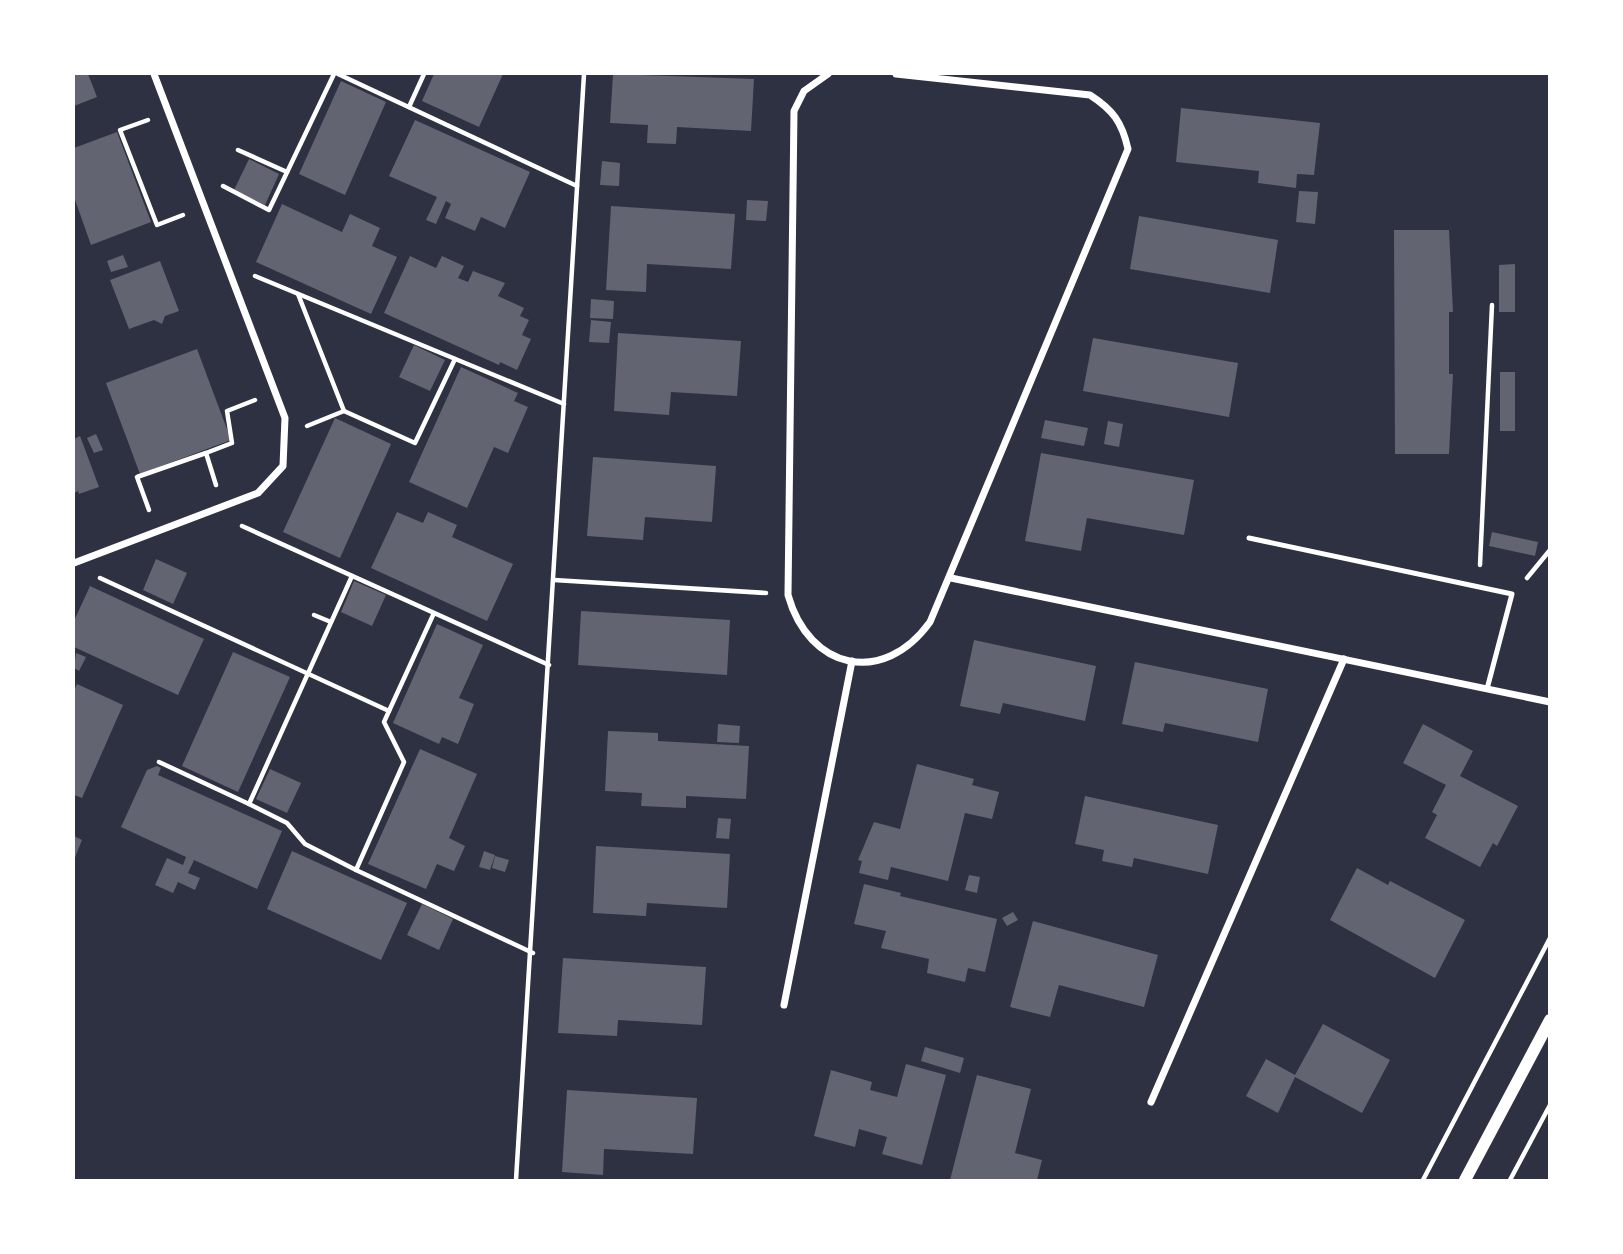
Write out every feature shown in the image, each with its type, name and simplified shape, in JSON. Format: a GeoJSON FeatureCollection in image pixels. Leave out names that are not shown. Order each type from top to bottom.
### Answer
{"type":"FeatureCollection","features":[{"type":"Feature","properties":{"kind":"street"},"geometry":{"type":"LineString","coordinates":[[74,563],[258,493],[283,466],[285,418],[154,74]]}},
{"type":"Feature","properties":{"kind":"street"},"geometry":{"type":"LineString","coordinates":[[828,74],[804,91],[794,111],[788,594],[795,619],[809,639],[829,654],[852,661],[875,661],[897,654],[916,641],[930,622],[951,578],[1128,149],[1123,126],[1110,108],[1090,95],[896,74]]}},
{"type":"Feature","properties":{"kind":"street"},"geometry":{"type":"LineString","coordinates":[[951,578],[1549,702]]}},
{"type":"Feature","properties":{"kind":"street"},"geometry":{"type":"LineString","coordinates":[[1151,1102],[1344,659]]}},
{"type":"Feature","properties":{"kind":"street"},"geometry":{"type":"LineString","coordinates":[[785,1005],[852,661]]}},
{"type":"Feature","properties":{"kind":"street"},"geometry":{"type":"LineString","coordinates":[[1465,1181],[1549,1020]]}},
{"type":"Feature","properties":{"kind":"lane"},"geometry":{"type":"LineString","coordinates":[[1249,538],[1512,594],[1487,689]]}},
{"type":"Feature","properties":{"kind":"path"},"geometry":{"type":"LineString","coordinates":[[213,181],[269,210],[336,74],[577,186]]}},
{"type":"Feature","properties":{"kind":"path"},"geometry":{"type":"LineString","coordinates":[[409,107],[424,74]]}},
{"type":"Feature","properties":{"kind":"path"},"geometry":{"type":"LineString","coordinates":[[516,1181],[533,953],[584,74]]}},
{"type":"Feature","properties":{"kind":"path"},"geometry":{"type":"LineString","coordinates":[[169,112],[120,130],[157,225],[204,206]]}},
{"type":"Feature","properties":{"kind":"path"},"geometry":{"type":"LineString","coordinates":[[238,149],[287,172]]}},
{"type":"Feature","properties":{"kind":"path"},"geometry":{"type":"LineString","coordinates":[[225,263],[564,404]]}},
{"type":"Feature","properties":{"kind":"path"},"geometry":{"type":"LineString","coordinates":[[298,294],[344,411],[415,443],[455,359]]}},
{"type":"Feature","properties":{"kind":"path"},"geometry":{"type":"LineString","coordinates":[[1479,587],[1493,304]]}},
{"type":"Feature","properties":{"kind":"path"},"geometry":{"type":"LineString","coordinates":[[157,531],[137,477],[232,443],[227,411],[274,392]]}},
{"type":"Feature","properties":{"kind":"path"},"geometry":{"type":"LineString","coordinates":[[284,436],[344,411]]}},
{"type":"Feature","properties":{"kind":"path"},"geometry":{"type":"LineString","coordinates":[[206,453],[223,506]]}},
{"type":"Feature","properties":{"kind":"path"},"geometry":{"type":"LineString","coordinates":[[209,511],[550,665]]}},
{"type":"Feature","properties":{"kind":"path"},"geometry":{"type":"LineString","coordinates":[[1512,594],[1549,550]]}},
{"type":"Feature","properties":{"kind":"path"},"geometry":{"type":"LineString","coordinates":[[248,804],[352,576]]}},
{"type":"Feature","properties":{"kind":"path"},"geometry":{"type":"LineString","coordinates":[[98,578],[389,711]]}},
{"type":"Feature","properties":{"kind":"path"},"geometry":{"type":"LineString","coordinates":[[554,580],[788,594]]}},
{"type":"Feature","properties":{"kind":"path"},"geometry":{"type":"LineString","coordinates":[[356,870],[404,762],[384,722],[434,613]]}},
{"type":"Feature","properties":{"kind":"path"},"geometry":{"type":"LineString","coordinates":[[314,615],[331,622]]}},
{"type":"Feature","properties":{"kind":"path"},"geometry":{"type":"LineString","coordinates":[[159,762],[287,823],[304,844],[533,953]]}},
{"type":"Feature","properties":{"kind":"path"},"geometry":{"type":"LineString","coordinates":[[1423,1181],[1549,938]]}},
{"type":"Feature","properties":{"kind":"path"},"geometry":{"type":"LineString","coordinates":[[1510,1181],[1549,1105]]}},
{"type":"Feature","properties":{"kind":"building"},"geometry":{"type":"Polygon","coordinates":[[[74,74],[88,74],[97,97],[74,106],[74,74]]]}},
{"type":"Feature","properties":{"kind":"building"},"geometry":{"type":"Polygon","coordinates":[[[434,74],[503,74],[479,127],[422,101],[434,74]]]}},
{"type":"Feature","properties":{"kind":"building"},"geometry":{"type":"Polygon","coordinates":[[[613,74],[754,79],[751,131],[677,127],[676,144],[647,143],[648,125],[610,123],[613,74]]]}},
{"type":"Feature","properties":{"kind":"building"},"geometry":{"type":"Polygon","coordinates":[[[341,81],[386,102],[345,195],[299,174],[341,81]]]}},
{"type":"Feature","properties":{"kind":"building"},"geometry":{"type":"Polygon","coordinates":[[[1181,108],[1320,123],[1314,175],[1297,174],[1296,188],[1258,183],[1259,171],[1176,162],[1181,108]]]}},
{"type":"Feature","properties":{"kind":"building"},"geometry":{"type":"Polygon","coordinates":[[[415,120],[530,172],[505,228],[481,217],[475,231],[445,218],[451,204],[446,201],[436,224],[426,220],[437,197],[389,176],[415,120]]]}},
{"type":"Feature","properties":{"kind":"building"},"geometry":{"type":"Polygon","coordinates":[[[117,132],[151,222],[91,245],[74,197],[74,148],[117,132]]]}},
{"type":"Feature","properties":{"kind":"building"},"geometry":{"type":"Polygon","coordinates":[[[249,159],[279,174],[265,205],[234,190],[249,159]]]}},
{"type":"Feature","properties":{"kind":"building"},"geometry":{"type":"Polygon","coordinates":[[[602,161],[620,163],[619,186],[600,185],[602,161]]]}},
{"type":"Feature","properties":{"kind":"building"},"geometry":{"type":"Polygon","coordinates":[[[1299,191],[1318,192],[1315,224],[1296,222],[1299,191]]]}},
{"type":"Feature","properties":{"kind":"building"},"geometry":{"type":"Polygon","coordinates":[[[747,200],[768,201],[766,221],[746,220],[747,200]]]}},
{"type":"Feature","properties":{"kind":"building"},"geometry":{"type":"Polygon","coordinates":[[[282,204],[342,232],[350,214],[380,228],[372,246],[397,257],[371,314],[256,262],[282,204]]]}},
{"type":"Feature","properties":{"kind":"building"},"geometry":{"type":"Polygon","coordinates":[[[611,206],[735,214],[731,269],[647,264],[646,292],[606,290],[611,206]]]}},
{"type":"Feature","properties":{"kind":"building"},"geometry":{"type":"Polygon","coordinates":[[[1139,216],[1278,240],[1270,293],[1130,269],[1139,216]]]}},
{"type":"Feature","properties":{"kind":"building"},"geometry":{"type":"Polygon","coordinates":[[[1394,230],[1449,230],[1453,312],[1449,312],[1449,374],[1453,374],[1449,454],[1395,454],[1394,230]]]}},
{"type":"Feature","properties":{"kind":"building"},"geometry":{"type":"Polygon","coordinates":[[[123,255],[128,267],[111,272],[107,261],[123,255]]]}},
{"type":"Feature","properties":{"kind":"building"},"geometry":{"type":"Polygon","coordinates":[[[410,256],[436,268],[442,256],[464,266],[458,278],[468,282],[473,271],[505,283],[498,296],[524,308],[520,316],[529,320],[522,335],[531,339],[517,370],[500,362],[499,365],[384,313],[410,256]]]}},
{"type":"Feature","properties":{"kind":"building"},"geometry":{"type":"Polygon","coordinates":[[[160,261],[179,311],[165,316],[162,324],[154,320],[129,329],[110,280],[160,261]]]}},
{"type":"Feature","properties":{"kind":"building"},"geometry":{"type":"Polygon","coordinates":[[[1515,264],[1515,312],[1499,312],[1499,265],[1515,264]]]}},
{"type":"Feature","properties":{"kind":"building"},"geometry":{"type":"Polygon","coordinates":[[[591,299],[614,301],[613,319],[590,318],[591,299]]]}},
{"type":"Feature","properties":{"kind":"building"},"geometry":{"type":"Polygon","coordinates":[[[591,320],[611,322],[609,343],[589,342],[591,320]]]}},
{"type":"Feature","properties":{"kind":"building"},"geometry":{"type":"Polygon","coordinates":[[[618,333],[741,341],[737,396],[671,392],[669,415],[614,411],[618,333]]]}},
{"type":"Feature","properties":{"kind":"building"},"geometry":{"type":"Polygon","coordinates":[[[1093,338],[1238,363],[1229,417],[1083,391],[1093,338]]]}},
{"type":"Feature","properties":{"kind":"building"},"geometry":{"type":"Polygon","coordinates":[[[414,345],[445,360],[430,391],[399,377],[414,345]]]}},
{"type":"Feature","properties":{"kind":"building"},"geometry":{"type":"Polygon","coordinates":[[[197,349],[231,440],[140,474],[106,383],[197,349]]]}},
{"type":"Feature","properties":{"kind":"building"},"geometry":{"type":"Polygon","coordinates":[[[461,367],[518,393],[514,401],[528,407],[508,453],[494,447],[467,508],[409,482],[461,367]]]}},
{"type":"Feature","properties":{"kind":"building"},"geometry":{"type":"Polygon","coordinates":[[[1500,372],[1515,372],[1515,431],[1500,431],[1500,372]]]}},
{"type":"Feature","properties":{"kind":"building"},"geometry":{"type":"Polygon","coordinates":[[[335,418],[391,444],[340,558],[283,532],[335,418]]]}},
{"type":"Feature","properties":{"kind":"building"},"geometry":{"type":"Polygon","coordinates":[[[1045,420],[1088,428],[1084,446],[1041,438],[1045,420]]]}},
{"type":"Feature","properties":{"kind":"building"},"geometry":{"type":"Polygon","coordinates":[[[1108,421],[1123,424],[1119,447],[1104,444],[1108,421]]]}},
{"type":"Feature","properties":{"kind":"building"},"geometry":{"type":"Polygon","coordinates":[[[96,434],[103,450],[94,453],[87,438],[96,434]]]}},
{"type":"Feature","properties":{"kind":"building"},"geometry":{"type":"Polygon","coordinates":[[[80,436],[99,487],[79,494],[78,491],[74,493],[74,439],[80,436]]]}},
{"type":"Feature","properties":{"kind":"building"},"geometry":{"type":"Polygon","coordinates":[[[1041,453],[1194,480],[1184,535],[1087,518],[1081,551],[1025,541],[1041,453]]]}},
{"type":"Feature","properties":{"kind":"building"},"geometry":{"type":"Polygon","coordinates":[[[593,457],[716,466],[712,522],[645,517],[643,540],[587,536],[593,457]]]}},
{"type":"Feature","properties":{"kind":"building"},"geometry":{"type":"Polygon","coordinates":[[[397,512],[423,523],[428,512],[457,525],[452,537],[513,564],[487,621],[371,568],[397,512]]]}},
{"type":"Feature","properties":{"kind":"building"},"geometry":{"type":"Polygon","coordinates":[[[1492,532],[1538,542],[1535,556],[1489,546],[1492,532]]]}},
{"type":"Feature","properties":{"kind":"building"},"geometry":{"type":"Polygon","coordinates":[[[156,559],[187,573],[173,604],[143,590],[156,559]]]}},
{"type":"Feature","properties":{"kind":"building"},"geometry":{"type":"Polygon","coordinates":[[[354,581],[386,595],[372,626],[341,612],[354,581]]]}},
{"type":"Feature","properties":{"kind":"building"},"geometry":{"type":"Polygon","coordinates":[[[90,586],[204,639],[178,695],[74,647],[74,621],[90,586]]]}},
{"type":"Feature","properties":{"kind":"building"},"geometry":{"type":"Polygon","coordinates":[[[581,611],[730,620],[727,675],[578,665],[581,611]]]}},
{"type":"Feature","properties":{"kind":"building"},"geometry":{"type":"Polygon","coordinates":[[[437,624],[483,645],[459,698],[474,704],[458,744],[442,737],[439,744],[393,723],[437,624]]]}},
{"type":"Feature","properties":{"kind":"building"},"geometry":{"type":"Polygon","coordinates":[[[974,640],[1096,666],[1085,721],[1003,703],[1000,714],[960,706],[974,640]]]}},
{"type":"Feature","properties":{"kind":"building"},"geometry":{"type":"Polygon","coordinates":[[[233,652],[290,677],[238,792],[182,766],[233,652]]]}},
{"type":"Feature","properties":{"kind":"building"},"geometry":{"type":"Polygon","coordinates":[[[76,653],[86,657],[79,671],[74,668],[76,653]]]}},
{"type":"Feature","properties":{"kind":"building"},"geometry":{"type":"Polygon","coordinates":[[[1135,662],[1268,689],[1258,742],[1165,723],[1163,732],[1122,724],[1135,662]]]}},
{"type":"Feature","properties":{"kind":"building"},"geometry":{"type":"Polygon","coordinates":[[[77,684],[123,705],[82,798],[74,795],[74,691],[77,684]]]}},
{"type":"Feature","properties":{"kind":"building"},"geometry":{"type":"Polygon","coordinates":[[[718,724],[740,726],[739,743],[717,742],[718,724]]]}},
{"type":"Feature","properties":{"kind":"building"},"geometry":{"type":"Polygon","coordinates":[[[1423,724],[1473,751],[1460,776],[1518,806],[1497,846],[1493,843],[1480,867],[1425,838],[1437,815],[1432,812],[1446,785],[1403,763],[1423,724]]]}},
{"type":"Feature","properties":{"kind":"building"},"geometry":{"type":"Polygon","coordinates":[[[608,731],[658,733],[658,741],[749,746],[746,799],[686,796],[686,808],[641,806],[642,793],[605,791],[608,731]]]}},
{"type":"Feature","properties":{"kind":"building"},"geometry":{"type":"Polygon","coordinates":[[[420,749],[477,774],[449,838],[465,846],[454,871],[437,864],[426,889],[368,864],[420,749]]]}},
{"type":"Feature","properties":{"kind":"building"},"geometry":{"type":"Polygon","coordinates":[[[917,764],[974,779],[972,785],[999,792],[992,819],[965,813],[948,881],[891,867],[888,880],[859,873],[862,861],[858,860],[874,822],[900,829],[917,764]]]}},
{"type":"Feature","properties":{"kind":"building"},"geometry":{"type":"Polygon","coordinates":[[[157,766],[161,768],[158,775],[282,831],[257,889],[194,860],[188,873],[200,878],[195,890],[178,882],[173,893],[155,885],[167,858],[183,865],[186,857],[121,827],[147,770],[157,766]]]}},
{"type":"Feature","properties":{"kind":"building"},"geometry":{"type":"Polygon","coordinates":[[[270,769],[301,783],[287,813],[256,799],[270,769]]]}},
{"type":"Feature","properties":{"kind":"building"},"geometry":{"type":"Polygon","coordinates":[[[1085,796],[1218,825],[1208,874],[1134,858],[1132,867],[1102,861],[1104,850],[1075,844],[1085,796]]]}},
{"type":"Feature","properties":{"kind":"building"},"geometry":{"type":"Polygon","coordinates":[[[718,818],[731,819],[729,839],[716,838],[718,818]]]}},
{"type":"Feature","properties":{"kind":"building"},"geometry":{"type":"Polygon","coordinates":[[[74,836],[82,840],[74,860],[74,836]]]}},
{"type":"Feature","properties":{"kind":"building"},"geometry":{"type":"Polygon","coordinates":[[[596,846],[730,854],[727,908],[647,903],[646,916],[593,913],[596,846]]]}},
{"type":"Feature","properties":{"kind":"building"},"geometry":{"type":"Polygon","coordinates":[[[292,851],[407,903],[381,960],[267,909],[292,851]]]}},
{"type":"Feature","properties":{"kind":"building"},"geometry":{"type":"Polygon","coordinates":[[[484,851],[495,855],[490,870],[479,867],[484,851]]]}},
{"type":"Feature","properties":{"kind":"building"},"geometry":{"type":"Polygon","coordinates":[[[495,856],[509,860],[505,872],[492,868],[495,856]]]}},
{"type":"Feature","properties":{"kind":"building"},"geometry":{"type":"Polygon","coordinates":[[[1357,868],[1388,885],[1390,881],[1465,920],[1435,978],[1330,920],[1357,868]]]}},
{"type":"Feature","properties":{"kind":"building"},"geometry":{"type":"Polygon","coordinates":[[[969,875],[980,877],[977,893],[965,890],[969,875]]]}},
{"type":"Feature","properties":{"kind":"building"},"geometry":{"type":"Polygon","coordinates":[[[864,884],[901,893],[900,896],[997,919],[985,972],[968,968],[965,982],[927,973],[929,959],[881,948],[886,931],[854,924],[864,884]]]}},
{"type":"Feature","properties":{"kind":"building"},"geometry":{"type":"Polygon","coordinates":[[[422,904],[453,919],[439,950],[407,935],[422,904]]]}},
{"type":"Feature","properties":{"kind":"building"},"geometry":{"type":"Polygon","coordinates":[[[1013,912],[1018,920],[1007,926],[1002,918],[1013,912]]]}},
{"type":"Feature","properties":{"kind":"building"},"geometry":{"type":"Polygon","coordinates":[[[1033,921],[1158,955],[1144,1007],[1059,985],[1050,1017],[1010,1007],[1033,921]]]}},
{"type":"Feature","properties":{"kind":"building"},"geometry":{"type":"Polygon","coordinates":[[[563,958],[706,967],[702,1025],[618,1020],[617,1036],[558,1033],[563,958]]]}},
{"type":"Feature","properties":{"kind":"building"},"geometry":{"type":"Polygon","coordinates":[[[1323,1024],[1390,1060],[1362,1113],[1295,1077],[1278,1113],[1246,1096],[1266,1059],[1295,1075],[1323,1024]]]}},
{"type":"Feature","properties":{"kind":"building"},"geometry":{"type":"Polygon","coordinates":[[[925,1047],[964,1058],[960,1073],[921,1061],[925,1047]]]}},
{"type":"Feature","properties":{"kind":"building"},"geometry":{"type":"Polygon","coordinates":[[[906,1064],[946,1075],[922,1165],[882,1154],[887,1137],[859,1129],[855,1147],[814,1136],[831,1070],[872,1082],[870,1090],[897,1097],[906,1064]]]}},
{"type":"Feature","properties":{"kind":"building"},"geometry":{"type":"Polygon","coordinates":[[[977,1075],[1031,1089],[1015,1153],[1042,1160],[1037,1180],[950,1180],[977,1075]]]}},
{"type":"Feature","properties":{"kind":"building"},"geometry":{"type":"Polygon","coordinates":[[[567,1090],[697,1098],[693,1154],[604,1149],[603,1175],[562,1172],[567,1090]]]}}]}
